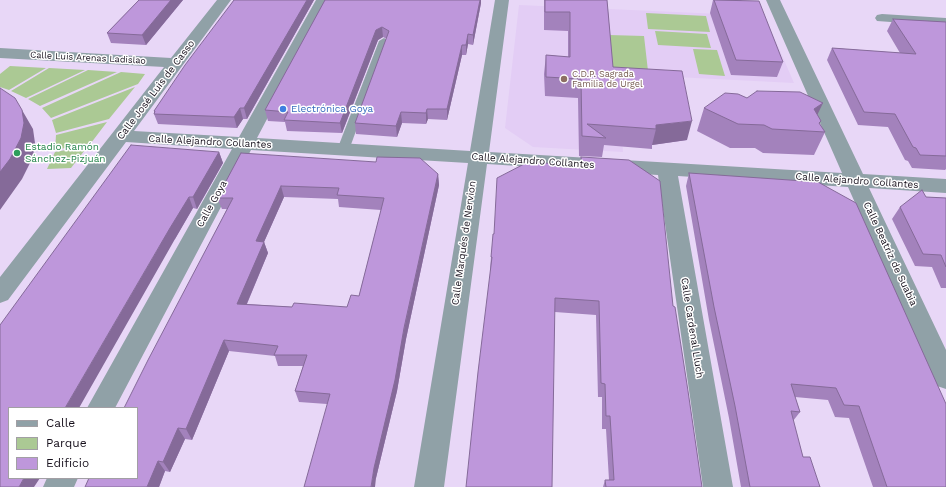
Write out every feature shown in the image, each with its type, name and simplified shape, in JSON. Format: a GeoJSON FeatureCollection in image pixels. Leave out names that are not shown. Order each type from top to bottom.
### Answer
{"type":"FeatureCollection","features":[{"type":"Feature","properties":{"kind":"street","name":"Calle José Luis de Casso"},"geometry":{"type":"LineString","coordinates":[[0,294],[224,0]]}},
{"type":"Feature","properties":{"kind":"street","name":"Calle Goya"},"geometry":{"type":"LineString","coordinates":[[102,407],[324,0]]}},
{"type":"Feature","properties":{"kind":"street","name":"Calle Marqués de Nervion"},"geometry":{"type":"LineString","coordinates":[[429,487],[477,158],[502,0]]}},
{"type":"Feature","properties":{"kind":"street","name":"Calle Beatriz de Suabia"},"geometry":{"type":"LineString","coordinates":[[773,0],[946,378]]}},
{"type":"Feature","properties":{"kind":"street"},"geometry":{"type":"LineString","coordinates":[[882,18],[946,22]]}},
{"type":"Feature","properties":{"kind":"street","name":"Calle Luis Arenas Ladislao"},"geometry":{"type":"LineString","coordinates":[[0,53],[176,62]]}},
{"type":"Feature","properties":{"kind":"street","name":"Calle Alejandro Collantes"},"geometry":{"type":"LineString","coordinates":[[120,136],[946,186]]}},
{"type":"Feature","properties":{"kind":"street","name":"Calle Cardenal Lluch"},"geometry":{"type":"LineString","coordinates":[[667,169],[718,487]]}},
{"type":"Feature","properties":{"kind":"lane"},"geometry":{"type":"LineString","coordinates":[[343,150],[384,41]]}},
{"type":"Feature","properties":{"kind":"shaded area","name":"C.D.P. Sagrada Familia de Urgel"},"geometry":{"type":"Polygon","coordinates":[[[519,5],[765,16],[794,83],[617,74],[623,152],[533,147],[505,128],[519,5]]]}},
{"type":"Feature","properties":{"kind":"green space"},"geometry":{"type":"Polygon","coordinates":[[[646,13],[706,16],[710,32],[648,29],[646,13]]]}},
{"type":"Feature","properties":{"kind":"green space"},"geometry":{"type":"Polygon","coordinates":[[[655,31],[707,34],[711,48],[658,45],[655,31]]]}},
{"type":"Feature","properties":{"kind":"green space"},"geometry":{"type":"Polygon","coordinates":[[[609,35],[644,36],[648,71],[613,69],[609,35]]]}},
{"type":"Feature","properties":{"kind":"green space"},"geometry":{"type":"Polygon","coordinates":[[[693,49],[717,50],[725,76],[699,74],[693,49]]]}},
{"type":"Feature","properties":{"kind":"green space"},"geometry":{"type":"Polygon","coordinates":[[[10,66],[46,68],[9,90],[0,87],[0,74],[10,66]]]}},
{"type":"Feature","properties":{"kind":"green space"},"geometry":{"type":"Polygon","coordinates":[[[49,68],[85,70],[26,98],[11,91],[49,68]]]}},
{"type":"Feature","properties":{"kind":"green space"},"geometry":{"type":"Polygon","coordinates":[[[88,70],[117,72],[40,106],[28,99],[88,70]]]}},
{"type":"Feature","properties":{"kind":"green space"},"geometry":{"type":"Polygon","coordinates":[[[121,72],[145,74],[138,84],[51,118],[42,108],[121,72]]]}},
{"type":"Feature","properties":{"kind":"green space"},"geometry":{"type":"Polygon","coordinates":[[[135,87],[109,119],[56,133],[52,120],[135,87]]]}},
{"type":"Feature","properties":{"kind":"green space"},"geometry":{"type":"Polygon","coordinates":[[[107,122],[91,143],[55,150],[56,135],[107,122]]]}},
{"type":"Feature","properties":{"kind":"green space"},"geometry":{"type":"Polygon","coordinates":[[[88,146],[71,168],[47,169],[55,152],[88,146]]]}},
{"type":"Feature","properties":{"kind":"building"},"geometry":{"type":"Polygon","coordinates":[[[139,0],[171,0],[142,35],[107,33],[139,0]]]}},
{"type":"Feature","properties":{"kind":"building"},"geometry":{"type":"Polygon","coordinates":[[[234,0],[307,0],[244,108],[240,108],[234,117],[154,114],[154,111],[185,65],[234,0]]]}},
{"type":"Feature","properties":{"kind":"building"},"geometry":{"type":"Polygon","coordinates":[[[325,0],[480,0],[473,35],[468,34],[466,45],[462,45],[447,109],[427,109],[426,113],[401,112],[396,126],[355,123],[389,31],[382,27],[376,30],[340,123],[284,120],[288,112],[265,110],[325,0]]]}},
{"type":"Feature","properties":{"kind":"building"},"geometry":{"type":"Polygon","coordinates":[[[545,0],[607,0],[613,67],[682,71],[692,121],[656,125],[656,129],[587,124],[606,138],[582,136],[581,79],[546,77],[546,55],[570,57],[570,12],[545,12],[545,0]]]}},
{"type":"Feature","properties":{"kind":"building"},"geometry":{"type":"Polygon","coordinates":[[[714,0],[759,1],[783,62],[736,60],[714,0]]]}},
{"type":"Feature","properties":{"kind":"building"},"geometry":{"type":"Polygon","coordinates":[[[893,19],[946,22],[946,156],[920,155],[916,148],[913,147],[895,114],[864,112],[832,48],[916,54],[893,19]]]}},
{"type":"Feature","properties":{"kind":"building"},"geometry":{"type":"Polygon","coordinates":[[[0,88],[15,98],[22,110],[24,123],[21,138],[10,159],[0,172],[0,88]]]}},
{"type":"Feature","properties":{"kind":"building"},"geometry":{"type":"Polygon","coordinates":[[[757,91],[800,92],[823,103],[814,109],[821,121],[819,123],[825,132],[772,129],[764,125],[738,124],[704,108],[725,93],[738,94],[747,98],[757,91]]]}},
{"type":"Feature","properties":{"kind":"building"},"geometry":{"type":"Polygon","coordinates":[[[131,145],[219,152],[193,197],[189,197],[170,228],[66,407],[8,407],[8,479],[23,479],[19,487],[0,487],[0,325],[131,145]]]}},
{"type":"Feature","properties":{"kind":"building"},"geometry":{"type":"Polygon","coordinates":[[[241,153],[376,162],[377,157],[420,158],[438,174],[371,487],[304,487],[330,394],[295,391],[307,355],[274,355],[278,346],[224,340],[186,429],[178,428],[163,462],[158,461],[147,487],[85,487],[89,479],[138,479],[138,407],[124,407],[233,198],[217,198],[241,153]],[[281,186],[256,241],[264,242],[237,304],[292,307],[294,303],[347,307],[351,295],[359,296],[384,198],[337,195],[339,188],[281,186]]]}},
{"type":"Feature","properties":{"kind":"building"},"geometry":{"type":"Polygon","coordinates":[[[581,157],[629,160],[660,181],[673,306],[675,307],[702,487],[606,487],[605,480],[614,480],[610,416],[606,416],[605,384],[601,383],[599,301],[555,298],[552,487],[466,487],[492,257],[497,178],[528,162],[582,165],[581,157]]]}},
{"type":"Feature","properties":{"kind":"building"},"geometry":{"type":"Polygon","coordinates":[[[689,173],[818,182],[856,203],[946,404],[946,487],[887,487],[859,406],[844,405],[836,388],[791,384],[800,412],[791,411],[803,457],[810,457],[820,487],[750,487],[689,173]]]}},
{"type":"Feature","properties":{"kind":"building"},"geometry":{"type":"Polygon","coordinates":[[[922,190],[926,197],[946,198],[946,267],[941,255],[923,254],[900,207],[922,190]]]}},
{"type":"Feature","properties":{"kind":"place","name":"C.D.P. Sagrada Familia de Urgel"},"geometry":{"type":"Point","coordinates":[564,79]}},
{"type":"Feature","properties":{"kind":"place","name":"Electrónica Goya"},"geometry":{"type":"Point","coordinates":[283,109]}},
{"type":"Feature","properties":{"kind":"place","name":"Estadio Ramón Sánchez-Pizjuán"},"geometry":{"type":"Point","coordinates":[17,153]}}]}
